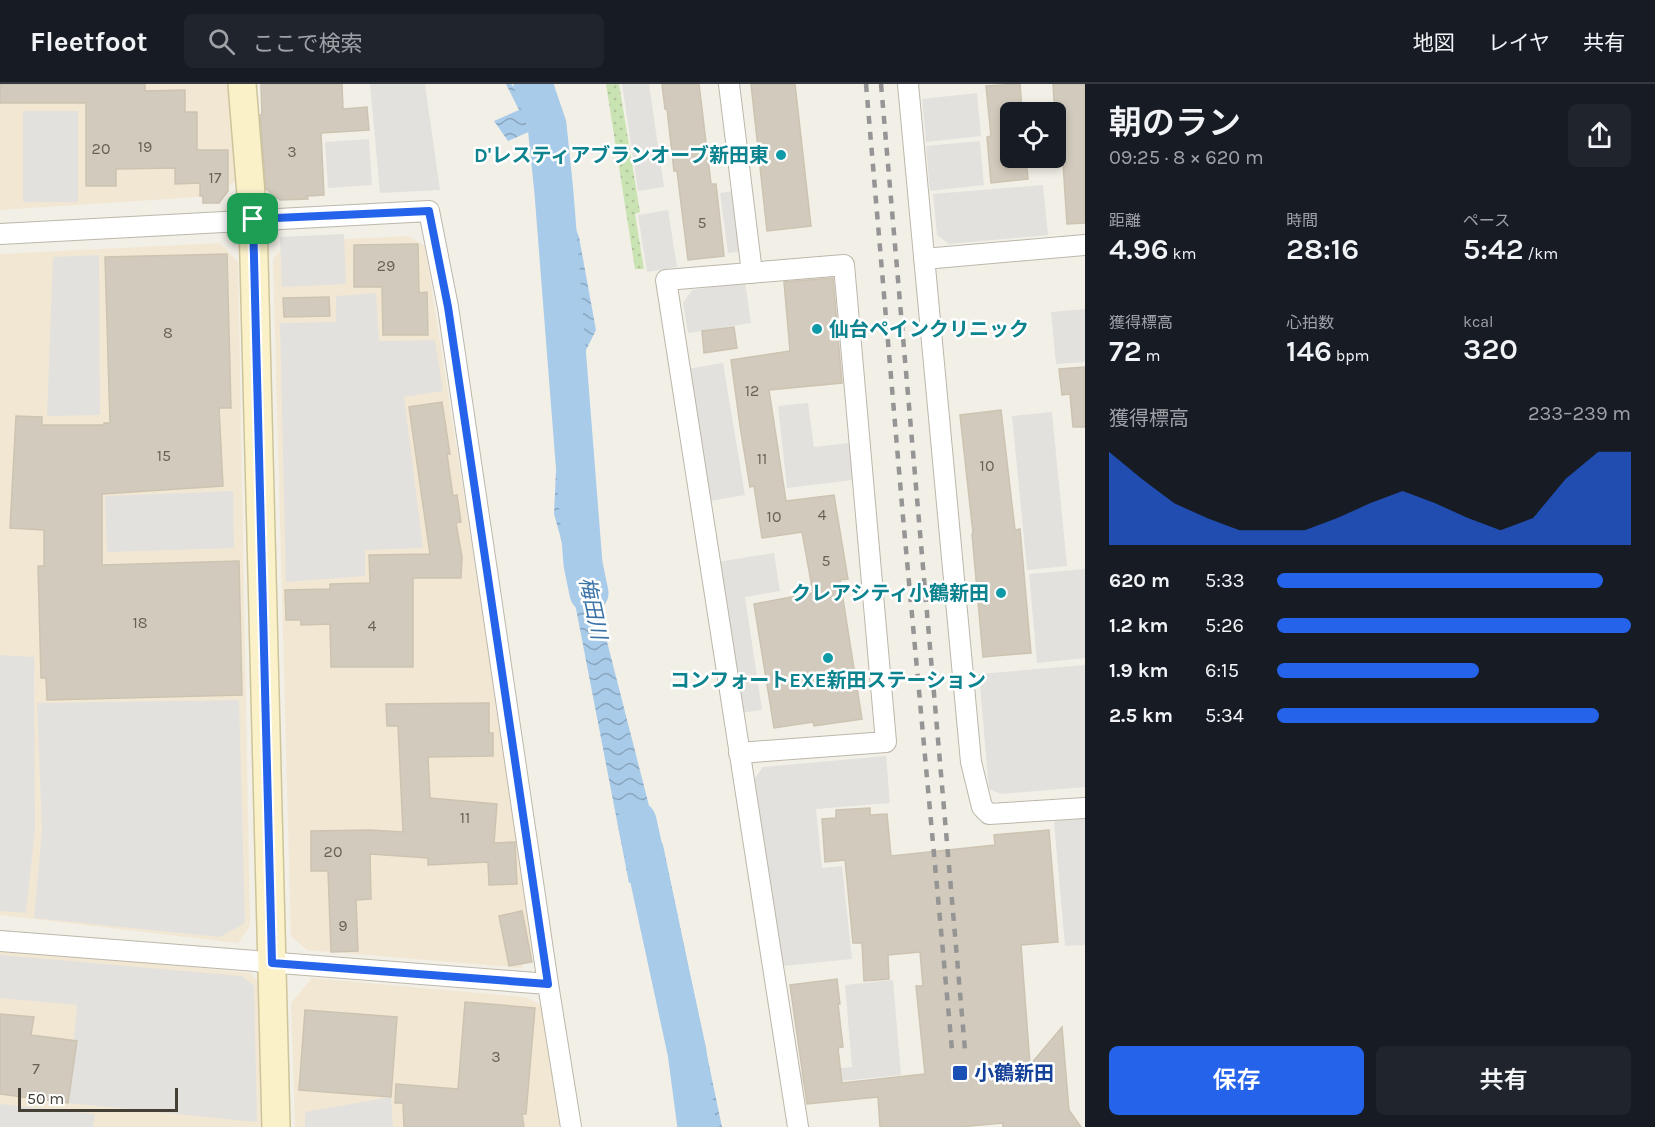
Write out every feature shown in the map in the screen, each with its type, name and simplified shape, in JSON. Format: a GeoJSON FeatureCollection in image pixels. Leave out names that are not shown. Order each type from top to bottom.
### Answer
{"type":"FeatureCollection","features":[{"type":"Feature","properties":{"kind":"street"},"geometry":{"type":"LineString","coordinates":[[242,84],[253,219],[276,1127]]}},
{"type":"Feature","properties":{"kind":"street"},"geometry":{"type":"LineString","coordinates":[[729,84],[752,273]]}},
{"type":"Feature","properties":{"kind":"street"},"geometry":{"type":"LineString","coordinates":[[908,84],[971,762],[982,807],[989,814],[1085,808]]}},
{"type":"Feature","properties":{"kind":"street"},"geometry":{"type":"LineString","coordinates":[[0,234],[429,211],[448,307],[548,984],[572,1127]]}},
{"type":"Feature","properties":{"kind":"street"},"geometry":{"type":"LineString","coordinates":[[924,259],[1085,245]]}},
{"type":"Feature","properties":{"kind":"street"},"geometry":{"type":"LineString","coordinates":[[739,753],[886,742],[844,265],[666,280],[739,753],[798,1127]]}},
{"type":"Feature","properties":{"kind":"street"},"geometry":{"type":"LineString","coordinates":[[0,941],[548,984]]}},
{"type":"Feature","properties":{"kind":"shaded area"},"geometry":{"type":"Polygon","coordinates":[[[0,84],[227,84],[236,181],[213,196],[0,210],[0,84]]]}},
{"type":"Feature","properties":{"kind":"shaded area"},"geometry":{"type":"Polygon","coordinates":[[[370,84],[425,84],[440,190],[380,193],[370,84]]]}},
{"type":"Feature","properties":{"kind":"shaded area"},"geometry":{"type":"Polygon","coordinates":[[[622,84],[649,84],[664,187],[638,191],[622,84]]]}},
{"type":"Feature","properties":{"kind":"shaded area"},"geometry":{"type":"Polygon","coordinates":[[[977,93],[981,136],[926,142],[922,99],[977,93]]]}},
{"type":"Feature","properties":{"kind":"shaded area"},"geometry":{"type":"Polygon","coordinates":[[[23,111],[78,111],[78,202],[23,202],[23,111]]]}},
{"type":"Feature","properties":{"kind":"shaded area"},"geometry":{"type":"Polygon","coordinates":[[[369,139],[372,185],[328,188],[325,142],[369,139]]]}},
{"type":"Feature","properties":{"kind":"shaded area"},"geometry":{"type":"Polygon","coordinates":[[[980,141],[984,185],[930,191],[926,146],[980,141]]]}},
{"type":"Feature","properties":{"kind":"shaded area"},"geometry":{"type":"Polygon","coordinates":[[[1043,185],[1048,235],[949,244],[937,235],[933,194],[1043,185]]]}},
{"type":"Feature","properties":{"kind":"shaded area"},"geometry":{"type":"Polygon","coordinates":[[[733,191],[740,251],[728,253],[720,193],[733,191]]]}},
{"type":"Feature","properties":{"kind":"shaded area"},"geometry":{"type":"Polygon","coordinates":[[[668,210],[677,267],[647,272],[638,215],[668,210]]]}},
{"type":"Feature","properties":{"kind":"shaded area"},"geometry":{"type":"Polygon","coordinates":[[[344,234],[346,284],[282,287],[280,237],[344,234]]]}},
{"type":"Feature","properties":{"kind":"shaded area"},"geometry":{"type":"Polygon","coordinates":[[[408,236],[425,246],[535,951],[521,968],[307,950],[291,936],[273,259],[287,242],[408,236]]]}},
{"type":"Feature","properties":{"kind":"shaded area"},"geometry":{"type":"Polygon","coordinates":[[[220,243],[238,262],[250,926],[238,943],[0,915],[0,254],[220,243]]]}},
{"type":"Feature","properties":{"kind":"shaded area"},"geometry":{"type":"Polygon","coordinates":[[[99,255],[100,415],[47,416],[53,257],[99,255]]]}},
{"type":"Feature","properties":{"kind":"shaded area"},"geometry":{"type":"Polygon","coordinates":[[[745,282],[751,323],[688,333],[683,303],[692,290],[745,282]]]}},
{"type":"Feature","properties":{"kind":"shaded area"},"geometry":{"type":"Polygon","coordinates":[[[376,293],[379,341],[435,340],[443,391],[404,397],[423,548],[365,550],[365,576],[286,582],[280,323],[336,322],[336,296],[376,293]]]}},
{"type":"Feature","properties":{"kind":"shaded area"},"geometry":{"type":"Polygon","coordinates":[[[1085,309],[1085,362],[1056,364],[1051,312],[1085,309]]]}},
{"type":"Feature","properties":{"kind":"shaded area"},"geometry":{"type":"Polygon","coordinates":[[[723,363],[745,495],[709,501],[687,369],[723,363]]]}},
{"type":"Feature","properties":{"kind":"shaded area"},"geometry":{"type":"Polygon","coordinates":[[[808,403],[814,447],[849,443],[853,480],[787,488],[778,406],[808,403]]]}},
{"type":"Feature","properties":{"kind":"shaded area"},"geometry":{"type":"Polygon","coordinates":[[[1052,412],[1067,566],[1027,570],[1012,416],[1052,412]]]}},
{"type":"Feature","properties":{"kind":"shaded area"},"geometry":{"type":"Polygon","coordinates":[[[233,491],[234,548],[107,552],[105,496],[233,491]]]}},
{"type":"Feature","properties":{"kind":"shaded area"},"geometry":{"type":"Polygon","coordinates":[[[774,553],[780,591],[745,597],[762,710],[739,713],[717,562],[774,553]]]}},
{"type":"Feature","properties":{"kind":"shaded area"},"geometry":{"type":"Polygon","coordinates":[[[1085,569],[1085,658],[1037,663],[1029,574],[1085,569]]]}},
{"type":"Feature","properties":{"kind":"shaded area"},"geometry":{"type":"Polygon","coordinates":[[[0,655],[34,657],[35,829],[26,913],[0,911],[0,655]]]}},
{"type":"Feature","properties":{"kind":"shaded area"},"geometry":{"type":"Polygon","coordinates":[[[1085,665],[1085,787],[1001,794],[989,789],[979,674],[1085,665]]]}},
{"type":"Feature","properties":{"kind":"shaded area"},"geometry":{"type":"Polygon","coordinates":[[[239,700],[245,923],[220,937],[34,918],[42,831],[37,703],[239,700]]]}},
{"type":"Feature","properties":{"kind":"shaded area"},"geometry":{"type":"Polygon","coordinates":[[[886,756],[890,803],[816,809],[822,868],[842,866],[852,959],[782,966],[751,784],[763,767],[886,756]]]}},
{"type":"Feature","properties":{"kind":"shaded area"},"geometry":{"type":"Polygon","coordinates":[[[1085,818],[1085,945],[1065,946],[1054,821],[1085,818]]]}},
{"type":"Feature","properties":{"kind":"shaded area"},"geometry":{"type":"Polygon","coordinates":[[[0,948],[250,973],[262,986],[265,1127],[0,1127],[0,948]]]}},
{"type":"Feature","properties":{"kind":"shaded area"},"geometry":{"type":"Polygon","coordinates":[[[0,955],[242,976],[254,986],[257,1122],[68,1103],[77,1005],[0,998],[0,955]]]}},
{"type":"Feature","properties":{"kind":"shaded area"},"geometry":{"type":"Polygon","coordinates":[[[312,978],[525,997],[541,1005],[560,1127],[295,1127],[291,1003],[312,978]]]}},
{"type":"Feature","properties":{"kind":"shaded area"},"geometry":{"type":"Polygon","coordinates":[[[893,980],[901,1075],[802,1085],[800,1072],[852,1067],[845,985],[893,980]]]}},
{"type":"Feature","properties":{"kind":"shaded area"},"geometry":{"type":"Polygon","coordinates":[[[391,1097],[393,1127],[305,1127],[305,1112],[391,1097]]]}},
{"type":"Feature","properties":{"kind":"shaded area"},"geometry":{"type":"Polygon","coordinates":[[[0,1104],[95,1114],[93,1127],[0,1127],[0,1104]]]}},
{"type":"Feature","properties":{"kind":"green space"},"geometry":{"type":"Polygon","coordinates":[[[606,84],[619,84],[640,212],[635,214],[644,269],[635,269],[606,84]]]}},
{"type":"Feature","properties":{"kind":"water"},"geometry":{"type":"Polygon","coordinates":[[[506,84],[511,84],[532,107],[555,177],[579,237],[596,330],[567,388],[579,532],[656,833],[663,845],[722,1127],[689,1127],[700,1080],[659,868],[629,883],[566,557],[554,514],[562,343],[572,283],[555,211],[538,187],[531,131],[508,141],[494,121],[519,110],[506,84]]]}},
{"type":"Feature","properties":{"kind":"building"},"geometry":{"type":"Polygon","coordinates":[[[0,84],[145,84],[145,91],[185,90],[185,112],[197,112],[197,150],[228,150],[228,191],[219,203],[203,203],[203,196],[200,196],[200,183],[175,184],[175,168],[116,169],[116,186],[86,186],[86,103],[0,103],[0,84]]]}},
{"type":"Feature","properties":{"kind":"building"},"geometry":{"type":"Polygon","coordinates":[[[261,84],[342,84],[343,109],[367,107],[369,130],[321,133],[324,195],[307,196],[308,199],[280,200],[266,189],[260,115],[262,115],[261,84]]]}},
{"type":"Feature","properties":{"kind":"building"},"geometry":{"type":"Polygon","coordinates":[[[662,84],[699,84],[711,184],[716,184],[724,256],[688,260],[677,171],[674,171],[662,84]]]}},
{"type":"Feature","properties":{"kind":"building","name":"D'レスティアブランオーブ新田東"},"geometry":{"type":"Polygon","coordinates":[[[751,84],[795,84],[811,226],[767,231],[751,84]]]}},
{"type":"Feature","properties":{"kind":"building"},"geometry":{"type":"Polygon","coordinates":[[[1020,84],[1021,102],[1000,102],[1000,168],[1027,168],[1028,179],[991,183],[987,137],[991,136],[986,86],[1020,84]]]}},
{"type":"Feature","properties":{"kind":"building"},"geometry":{"type":"Polygon","coordinates":[[[1053,84],[1085,84],[1085,223],[1067,224],[1063,168],[1066,168],[1066,102],[1054,102],[1053,84]]]}},
{"type":"Feature","properties":{"kind":"building"},"geometry":{"type":"Polygon","coordinates":[[[418,244],[419,293],[427,292],[428,335],[383,335],[382,287],[354,287],[354,245],[418,244]]]}},
{"type":"Feature","properties":{"kind":"building"},"geometry":{"type":"Polygon","coordinates":[[[227,254],[231,408],[219,408],[223,486],[102,494],[102,565],[239,561],[242,695],[47,700],[46,678],[41,678],[38,566],[44,566],[44,530],[10,528],[16,416],[42,417],[42,425],[104,425],[104,423],[110,423],[105,257],[227,254]]]}},
{"type":"Feature","properties":{"kind":"building"},"geometry":{"type":"Polygon","coordinates":[[[833,278],[842,383],[769,390],[786,501],[834,495],[848,579],[840,580],[862,719],[814,726],[813,722],[774,728],[754,604],[813,593],[802,532],[762,538],[754,486],[750,487],[731,360],[790,351],[784,282],[833,278]]]}},
{"type":"Feature","properties":{"kind":"building"},"geometry":{"type":"Polygon","coordinates":[[[329,297],[330,316],[284,317],[283,298],[329,297]]]}},
{"type":"Feature","properties":{"kind":"building"},"geometry":{"type":"Polygon","coordinates":[[[734,327],[737,348],[704,353],[702,331],[734,327]]]}},
{"type":"Feature","properties":{"kind":"building"},"geometry":{"type":"Polygon","coordinates":[[[1085,367],[1085,427],[1073,427],[1070,394],[1062,395],[1059,369],[1085,367]]]}},
{"type":"Feature","properties":{"kind":"building"},"geometry":{"type":"Polygon","coordinates":[[[442,402],[450,454],[447,454],[453,496],[457,495],[461,522],[456,523],[462,557],[461,578],[413,578],[413,667],[331,667],[330,624],[301,625],[301,620],[286,620],[285,590],[330,589],[330,584],[370,583],[369,555],[430,554],[409,407],[442,402]]]}},
{"type":"Feature","properties":{"kind":"building"},"geometry":{"type":"Polygon","coordinates":[[[1001,410],[1015,530],[1020,529],[1031,653],[983,657],[960,415],[1001,410]]]}},
{"type":"Feature","properties":{"kind":"building"},"geometry":{"type":"Polygon","coordinates":[[[489,703],[489,733],[493,733],[493,756],[428,757],[430,798],[497,804],[494,843],[515,842],[517,884],[489,885],[488,862],[428,865],[428,858],[370,854],[371,899],[356,900],[358,951],[331,952],[328,871],[311,871],[311,831],[403,832],[398,726],[387,726],[386,704],[489,703]]]}},
{"type":"Feature","properties":{"kind":"building"},"geometry":{"type":"Polygon","coordinates":[[[870,808],[870,815],[887,814],[891,856],[995,845],[994,835],[1049,830],[1058,942],[1021,945],[1030,1065],[1062,1027],[1069,1110],[1081,1127],[1003,1127],[1003,1123],[959,1127],[880,1127],[878,1097],[807,1104],[790,985],[837,979],[843,1047],[838,1048],[842,1083],[925,1074],[916,986],[923,986],[920,952],[888,955],[889,979],[864,981],[862,943],[853,943],[845,860],[825,862],[822,819],[836,818],[836,810],[870,808]]]}},
{"type":"Feature","properties":{"kind":"building"},"geometry":{"type":"Polygon","coordinates":[[[522,911],[532,962],[509,966],[499,916],[522,911]]]}},
{"type":"Feature","properties":{"kind":"building"},"geometry":{"type":"Polygon","coordinates":[[[465,1002],[535,1008],[526,1114],[522,1114],[524,1127],[404,1127],[403,1103],[395,1103],[396,1084],[458,1089],[465,1002]]]}},
{"type":"Feature","properties":{"kind":"building"},"geometry":{"type":"Polygon","coordinates":[[[305,1010],[397,1017],[391,1097],[299,1090],[305,1010]]]}},
{"type":"Feature","properties":{"kind":"building"},"geometry":{"type":"Polygon","coordinates":[[[0,1014],[34,1017],[31,1035],[77,1041],[68,1103],[0,1094],[0,1014]]]}},
{"type":"Feature","properties":{"kind":"waterway","name":"梅田川"},"geometry":{"type":"LineString","coordinates":[[533,84],[547,125],[583,564],[589,593]]}},
{"type":"Feature","properties":{"kind":"waterway","name":"梅田川"},"geometry":{"type":"LineString","coordinates":[[637,821],[687,1052],[697,1127]]}},
{"type":"Feature","properties":{"kind":"railway"},"geometry":{"type":"LineString","coordinates":[[866,84],[952,1050]]}},
{"type":"Feature","properties":{"kind":"railway"},"geometry":{"type":"LineString","coordinates":[[881,84],[965,1050]]}},
{"type":"Feature","properties":{"kind":"place","name":"D'レスティアブランオーブ新田東"},"geometry":{"type":"Point","coordinates":[781,155]}},
{"type":"Feature","properties":{"kind":"place","name":"仙台ペインクリニック"},"geometry":{"type":"Point","coordinates":[817,329]}},
{"type":"Feature","properties":{"kind":"place","name":"クレアシティ小鶴新田"},"geometry":{"type":"Point","coordinates":[1001,593]}},
{"type":"Feature","properties":{"kind":"place","name":"コンフォートEXE新田ステーション"},"geometry":{"type":"Point","coordinates":[828,658]}},
{"type":"Feature","properties":{"kind":"place","name":"小鶴新田"},"geometry":{"type":"Point","coordinates":[960,1073]}},
{"type":"Feature","properties":{"kind":"route"},"geometry":{"type":"LineString","coordinates":[[429,211],[448,307],[548,984],[272,963],[253,219],[429,211]]}}]}
